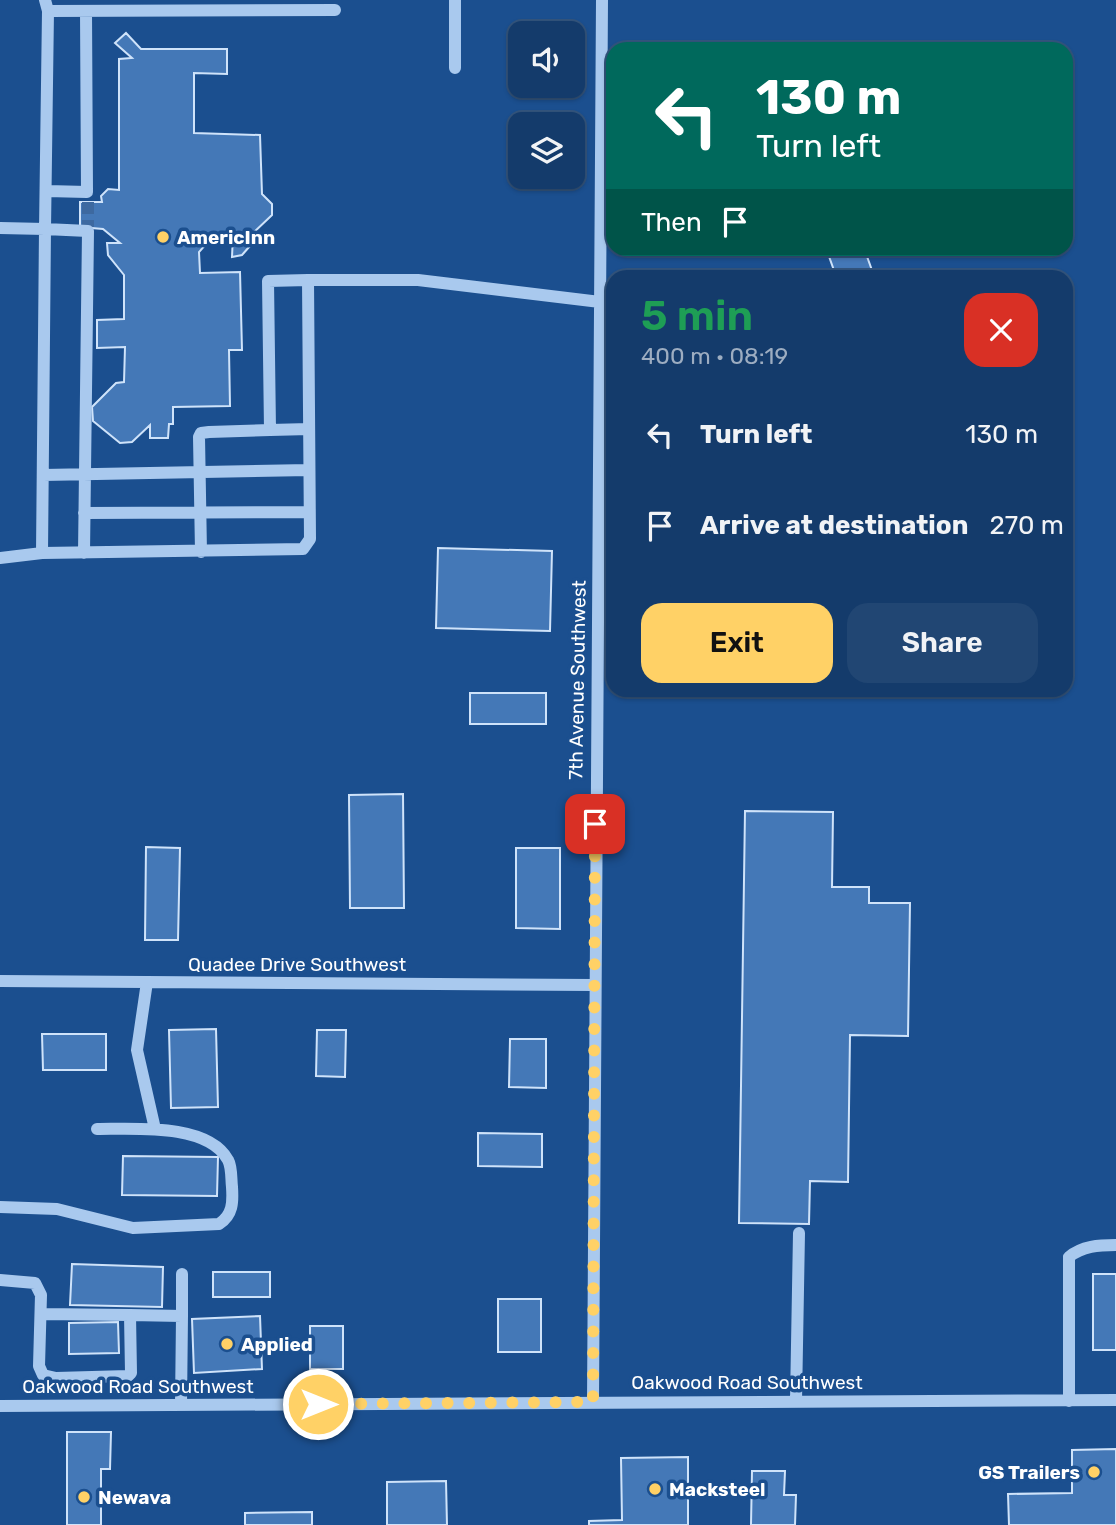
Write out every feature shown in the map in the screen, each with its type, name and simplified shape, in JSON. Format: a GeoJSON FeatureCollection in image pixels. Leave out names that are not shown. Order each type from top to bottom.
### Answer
{"type":"FeatureCollection","features":[{"type":"Feature","properties":{"kind":"street"},"geometry":{"type":"LineString","coordinates":[[455,0],[455,68]]}},
{"type":"Feature","properties":{"kind":"street","name":"7th Avenue Southwest"},"geometry":{"type":"LineString","coordinates":[[593,1402],[602,0]]}},
{"type":"Feature","properties":{"kind":"street"},"geometry":{"type":"LineString","coordinates":[[42,553],[47,191],[46,6],[86,11],[335,10]]}},
{"type":"Feature","properties":{"kind":"street"},"geometry":{"type":"LineString","coordinates":[[47,191],[88,197],[86,11]]}},
{"type":"Feature","properties":{"kind":"street"},"geometry":{"type":"LineString","coordinates":[[0,228],[88,229],[84,553]]}},
{"type":"Feature","properties":{"kind":"street"},"geometry":{"type":"LineString","coordinates":[[0,558],[42,553],[303,549],[310,539],[308,280]]}},
{"type":"Feature","properties":{"kind":"street"},"geometry":{"type":"LineString","coordinates":[[270,430],[268,281],[418,280],[600,302]]}},
{"type":"Feature","properties":{"kind":"street"},"geometry":{"type":"LineString","coordinates":[[201,552],[201,433],[309,429]]}},
{"type":"Feature","properties":{"kind":"street"},"geometry":{"type":"LineString","coordinates":[[43,475],[309,470]]}},
{"type":"Feature","properties":{"kind":"street"},"geometry":{"type":"LineString","coordinates":[[84,513],[309,512]]}},
{"type":"Feature","properties":{"kind":"street","name":"Quadee Drive Southwest"},"geometry":{"type":"LineString","coordinates":[[0,981],[594,985]]}},
{"type":"Feature","properties":{"kind":"street"},"geometry":{"type":"LineString","coordinates":[[147,982],[137,1050],[155,1129]]}},
{"type":"Feature","properties":{"kind":"street"},"geometry":{"type":"LineString","coordinates":[[0,1207],[57,1209],[133,1228],[219,1224],[228,1218],[233,1201],[229,1161],[212,1142],[168,1129],[97,1129]]}},
{"type":"Feature","properties":{"kind":"street"},"geometry":{"type":"LineString","coordinates":[[796,1401],[799,1233]]}},
{"type":"Feature","properties":{"kind":"street"},"geometry":{"type":"LineString","coordinates":[[1069,1401],[1069,1257],[1076,1251],[1098,1245],[1116,1245]]}},
{"type":"Feature","properties":{"kind":"street"},"geometry":{"type":"LineString","coordinates":[[181,1405],[182,1274]]}},
{"type":"Feature","properties":{"kind":"street"},"geometry":{"type":"LineString","coordinates":[[0,1280],[35,1283],[41,1295],[39,1366],[43,1375],[56,1378],[128,1376],[131,1373],[130,1315]]}},
{"type":"Feature","properties":{"kind":"street"},"geometry":{"type":"LineString","coordinates":[[41,1314],[182,1315]]}},
{"type":"Feature","properties":{"kind":"street","name":"Oakwood Road Southwest"},"geometry":{"type":"LineString","coordinates":[[0,1406],[1116,1400]]}},
{"type":"Feature","properties":{"kind":"building","name":"AmericInn"},"geometry":{"type":"Polygon","coordinates":[[[126,33],[141,49],[227,49],[227,74],[194,73],[194,133],[260,135],[262,194],[272,204],[272,215],[250,236],[257,238],[242,255],[232,257],[233,235],[214,235],[199,252],[200,273],[240,272],[242,350],[229,350],[230,406],[173,407],[173,424],[169,424],[168,438],[150,438],[150,425],[132,442],[120,443],[93,421],[92,407],[116,383],[124,382],[125,347],[97,348],[97,320],[124,319],[124,275],[108,255],[107,243],[120,243],[103,229],[80,227],[80,202],[102,202],[101,196],[108,189],[119,190],[119,59],[132,58],[115,43],[126,33]]]}},
{"type":"Feature","properties":{"kind":"building"},"geometry":{"type":"Polygon","coordinates":[[[829,256],[867,256],[872,270],[834,270],[829,256]]]}},
{"type":"Feature","properties":{"kind":"building"},"geometry":{"type":"Polygon","coordinates":[[[438,548],[552,551],[550,631],[436,628],[438,548]]]}},
{"type":"Feature","properties":{"kind":"building"},"geometry":{"type":"Polygon","coordinates":[[[470,693],[546,693],[546,724],[470,724],[470,693]]]}},
{"type":"Feature","properties":{"kind":"building"},"geometry":{"type":"Polygon","coordinates":[[[403,794],[404,908],[350,908],[349,795],[403,794]]]}},
{"type":"Feature","properties":{"kind":"building"},"geometry":{"type":"Polygon","coordinates":[[[745,811],[833,812],[832,887],[869,887],[869,903],[910,903],[908,1036],[850,1035],[848,1182],[810,1181],[809,1224],[739,1223],[745,811]]]}},
{"type":"Feature","properties":{"kind":"building"},"geometry":{"type":"Polygon","coordinates":[[[146,847],[180,848],[178,940],[145,940],[146,847]]]}},
{"type":"Feature","properties":{"kind":"building"},"geometry":{"type":"Polygon","coordinates":[[[516,848],[560,848],[560,929],[516,928],[516,848]]]}},
{"type":"Feature","properties":{"kind":"building"},"geometry":{"type":"Polygon","coordinates":[[[216,1029],[218,1107],[171,1108],[169,1030],[216,1029]]]}},
{"type":"Feature","properties":{"kind":"building"},"geometry":{"type":"Polygon","coordinates":[[[317,1030],[346,1030],[345,1077],[316,1076],[317,1030]]]}},
{"type":"Feature","properties":{"kind":"building"},"geometry":{"type":"Polygon","coordinates":[[[42,1034],[106,1034],[106,1070],[43,1070],[42,1034]]]}},
{"type":"Feature","properties":{"kind":"building"},"geometry":{"type":"Polygon","coordinates":[[[510,1039],[546,1039],[546,1088],[509,1087],[510,1039]]]}},
{"type":"Feature","properties":{"kind":"building"},"geometry":{"type":"Polygon","coordinates":[[[478,1133],[542,1134],[542,1167],[478,1166],[478,1133]]]}},
{"type":"Feature","properties":{"kind":"building"},"geometry":{"type":"Polygon","coordinates":[[[123,1156],[218,1157],[217,1196],[122,1195],[123,1156]]]}},
{"type":"Feature","properties":{"kind":"building"},"geometry":{"type":"Polygon","coordinates":[[[72,1264],[163,1267],[162,1307],[70,1305],[72,1264]]]}},
{"type":"Feature","properties":{"kind":"building"},"geometry":{"type":"Polygon","coordinates":[[[213,1272],[270,1272],[270,1297],[213,1297],[213,1272]]]}},
{"type":"Feature","properties":{"kind":"building"},"geometry":{"type":"Polygon","coordinates":[[[1093,1274],[1116,1274],[1116,1350],[1093,1350],[1093,1274]]]}},
{"type":"Feature","properties":{"kind":"building"},"geometry":{"type":"Polygon","coordinates":[[[498,1299],[541,1299],[541,1352],[498,1352],[498,1299]]]}},
{"type":"Feature","properties":{"kind":"building","name":"Applied"},"geometry":{"type":"Polygon","coordinates":[[[260,1316],[262,1369],[194,1373],[192,1319],[260,1316]]]}},
{"type":"Feature","properties":{"kind":"building"},"geometry":{"type":"Polygon","coordinates":[[[118,1322],[119,1353],[69,1354],[69,1323],[118,1322]]]}},
{"type":"Feature","properties":{"kind":"building"},"geometry":{"type":"Polygon","coordinates":[[[310,1326],[343,1326],[343,1369],[310,1369],[310,1326]]]}},
{"type":"Feature","properties":{"kind":"building","name":"Newava"},"geometry":{"type":"Polygon","coordinates":[[[67,1432],[111,1432],[110,1469],[101,1469],[101,1525],[67,1525],[67,1432]]]}},
{"type":"Feature","properties":{"kind":"building","name":"GS Trailers"},"geometry":{"type":"Polygon","coordinates":[[[1116,1449],[1116,1525],[1009,1525],[1008,1494],[1072,1493],[1072,1450],[1116,1449]]]}},
{"type":"Feature","properties":{"kind":"building","name":"Macksteel"},"geometry":{"type":"Polygon","coordinates":[[[688,1457],[688,1525],[589,1525],[589,1521],[622,1520],[621,1458],[688,1457]]]}},
{"type":"Feature","properties":{"kind":"building"},"geometry":{"type":"Polygon","coordinates":[[[752,1471],[785,1471],[784,1495],[796,1495],[795,1525],[751,1525],[752,1471]]]}},
{"type":"Feature","properties":{"kind":"building"},"geometry":{"type":"Polygon","coordinates":[[[446,1481],[447,1525],[387,1525],[387,1482],[446,1481]]]}},
{"type":"Feature","properties":{"kind":"building"},"geometry":{"type":"Polygon","coordinates":[[[312,1512],[312,1525],[245,1525],[245,1513],[312,1512]]]}},
{"type":"Feature","properties":{"kind":"tunnel"},"geometry":{"type":"LineString","coordinates":[[88,202],[88,227]]}},
{"type":"Feature","properties":{"kind":"place","name":"AmericInn"},"geometry":{"type":"Point","coordinates":[163,237]}},
{"type":"Feature","properties":{"kind":"place","name":"Applied"},"geometry":{"type":"Point","coordinates":[227,1344]}},
{"type":"Feature","properties":{"kind":"place","name":"GS Trailers"},"geometry":{"type":"Point","coordinates":[1094,1472]}},
{"type":"Feature","properties":{"kind":"place","name":"Macksteel"},"geometry":{"type":"Point","coordinates":[655,1489]}},
{"type":"Feature","properties":{"kind":"place","name":"Newava"},"geometry":{"type":"Point","coordinates":[84,1497]}},
{"type":"Feature","properties":{"kind":"route"},"geometry":{"type":"LineString","coordinates":[[318,1404],[593,1402],[595,824]]}}]}
